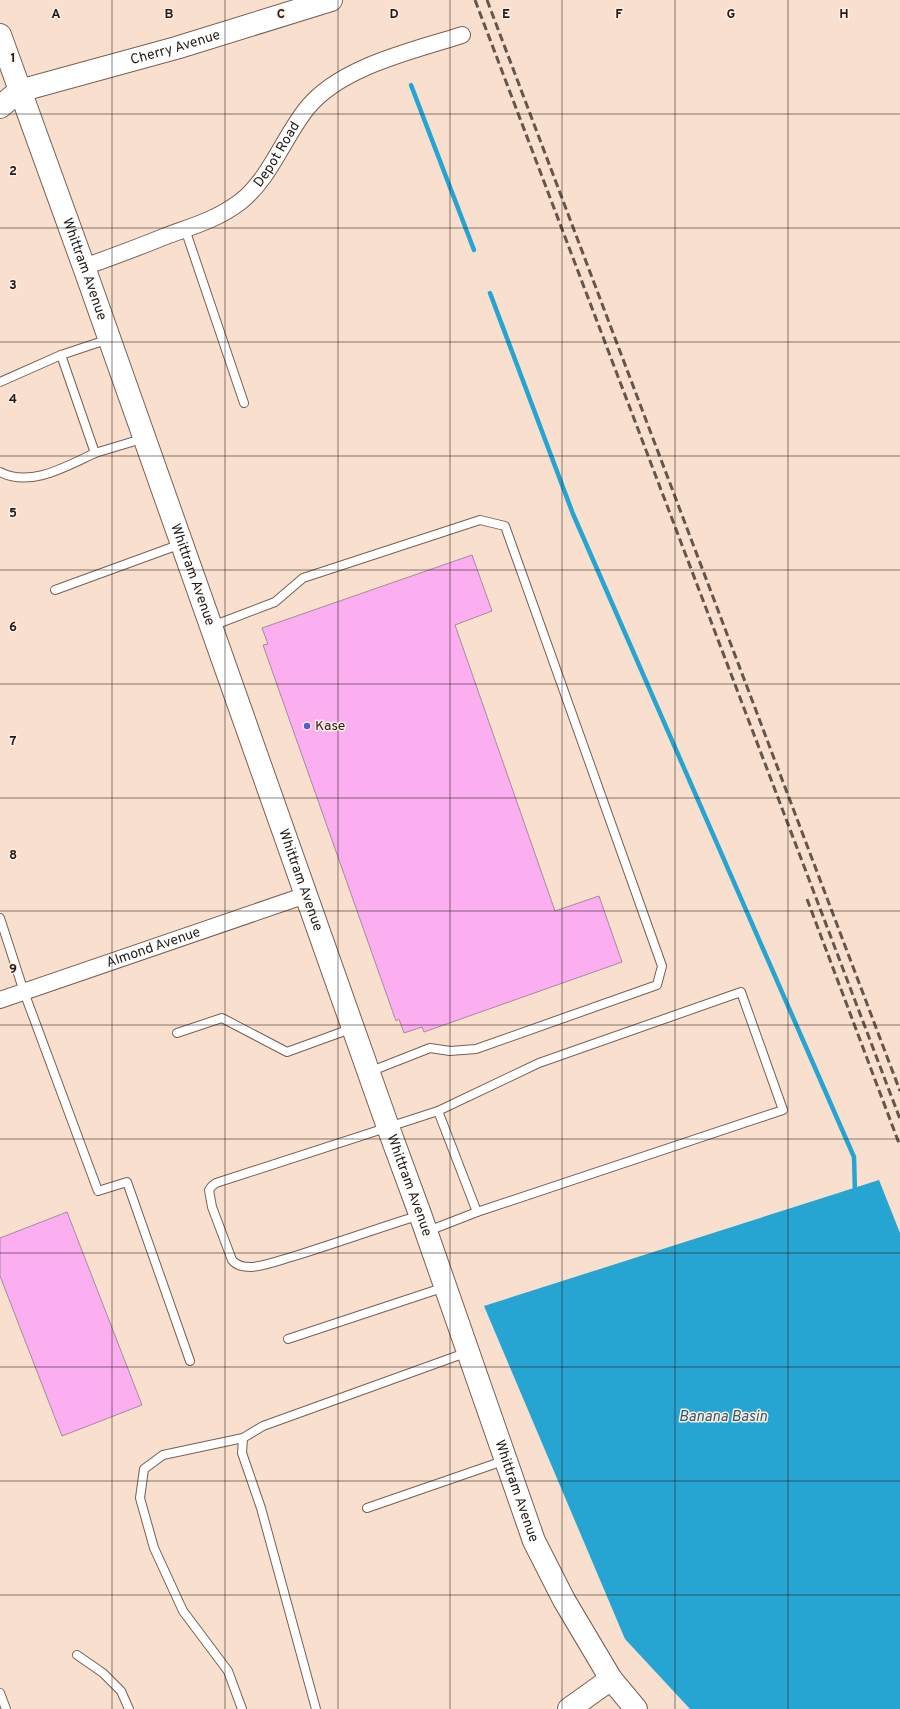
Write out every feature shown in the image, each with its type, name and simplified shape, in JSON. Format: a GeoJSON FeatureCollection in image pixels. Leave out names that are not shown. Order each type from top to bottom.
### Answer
{"type":"FeatureCollection","features":[{"type":"Feature","properties":{"kind":"street","name":"Cherry Avenue"},"geometry":{"type":"LineString","coordinates":[[0,107],[10,89],[176,48],[331,0]]}},
{"type":"Feature","properties":{"kind":"street","name":"Whittram Avenue"},"geometry":{"type":"LineString","coordinates":[[0,35],[10,89],[84,267],[110,339],[388,1127],[424,1223],[534,1541],[564,1600],[611,1679],[636,1709]]}},
{"type":"Feature","properties":{"kind":"street","name":"Depot Road"},"geometry":{"type":"LineString","coordinates":[[84,267],[215,218],[240,202],[254,190],[309,107],[327,88],[347,77],[402,55],[462,35]]}},
{"type":"Feature","properties":{"kind":"street","name":"Almond Avenue"},"geometry":{"type":"LineString","coordinates":[[0,1000],[306,895]]}},
{"type":"Feature","properties":{"kind":"street"},"geometry":{"type":"LineString","coordinates":[[568,1709],[611,1679]]}},
{"type":"Feature","properties":{"kind":"lane"},"geometry":{"type":"LineString","coordinates":[[185,229],[244,403]]}},
{"type":"Feature","properties":{"kind":"lane"},"geometry":{"type":"LineString","coordinates":[[0,382],[61,355],[110,339]]}},
{"type":"Feature","properties":{"kind":"lane"},"geometry":{"type":"LineString","coordinates":[[61,355],[95,453]]}},
{"type":"Feature","properties":{"kind":"lane"},"geometry":{"type":"LineString","coordinates":[[0,472],[6,476],[25,479],[58,471],[95,453],[145,438]]}},
{"type":"Feature","properties":{"kind":"lane"},"geometry":{"type":"LineString","coordinates":[[211,627],[275,602],[303,578],[480,520],[504,526],[662,966],[658,985],[476,1049],[450,1051],[430,1048],[369,1072]]}},
{"type":"Feature","properties":{"kind":"lane"},"geometry":{"type":"LineString","coordinates":[[55,590],[182,544]]}},
{"type":"Feature","properties":{"kind":"lane"},"geometry":{"type":"LineString","coordinates":[[0,918],[24,992],[98,1191],[127,1182],[190,1361]]}},
{"type":"Feature","properties":{"kind":"lane"},"geometry":{"type":"LineString","coordinates":[[741,992],[783,1110],[477,1212],[322,1247],[252,1267],[243,1267],[236,1264],[232,1260],[209,1197],[209,1190],[212,1186],[388,1127],[438,1111],[539,1062],[741,992]]}},
{"type":"Feature","properties":{"kind":"lane"},"geometry":{"type":"LineString","coordinates":[[177,1033],[222,1018],[287,1052],[353,1028]]}},
{"type":"Feature","properties":{"kind":"lane"},"geometry":{"type":"LineString","coordinates":[[438,1111],[477,1212]]}},
{"type":"Feature","properties":{"kind":"lane"},"geometry":{"type":"LineString","coordinates":[[288,1339],[446,1286]]}},
{"type":"Feature","properties":{"kind":"lane"},"geometry":{"type":"LineString","coordinates":[[242,1709],[228,1670],[183,1611],[154,1548],[140,1498],[144,1469],[163,1455],[242,1438],[263,1426],[468,1352]]}},
{"type":"Feature","properties":{"kind":"lane"},"geometry":{"type":"LineString","coordinates":[[242,1438],[242,1453],[261,1508],[316,1709]]}},
{"type":"Feature","properties":{"kind":"lane"},"geometry":{"type":"LineString","coordinates":[[367,1508],[506,1460]]}},
{"type":"Feature","properties":{"kind":"lane"},"geometry":{"type":"LineString","coordinates":[[77,1655],[103,1673],[121,1691],[129,1709]]}},
{"type":"Feature","properties":{"kind":"lane"},"geometry":{"type":"LineString","coordinates":[[0,1693],[6,1709]]}},
{"type":"Feature","properties":{"kind":"water","name":"Banana Basin"},"geometry":{"type":"Polygon","coordinates":[[[879,1180],[900,1233],[900,1709],[690,1709],[625,1639],[484,1306],[879,1180]]]}},
{"type":"Feature","properties":{"kind":"building"},"geometry":{"type":"Polygon","coordinates":[[[472,555],[492,611],[455,625],[555,911],[599,896],[622,962],[424,1032],[422,1027],[404,1033],[399,1019],[396,1021],[263,645],[268,644],[262,628],[472,555]]]}},
{"type":"Feature","properties":{"kind":"building"},"geometry":{"type":"Polygon","coordinates":[[[67,1212],[142,1405],[62,1436],[0,1276],[0,1238],[67,1212]]]}},
{"type":"Feature","properties":{"kind":"waterway"},"geometry":{"type":"LineString","coordinates":[[411,85],[474,250]]}},
{"type":"Feature","properties":{"kind":"waterway"},"geometry":{"type":"LineString","coordinates":[[490,293],[573,514],[854,1157],[855,1193]]}},
{"type":"Feature","properties":{"kind":"railway"},"geometry":{"type":"LineString","coordinates":[[475,0],[900,1119]]}},
{"type":"Feature","properties":{"kind":"railway"},"geometry":{"type":"LineString","coordinates":[[487,0],[900,1091]]}},
{"type":"Feature","properties":{"kind":"railway"},"geometry":{"type":"LineString","coordinates":[[807,899],[900,1146]]}},
{"type":"Feature","properties":{"kind":"place","name":"Kase"},"geometry":{"type":"Point","coordinates":[307,726]}}]}
